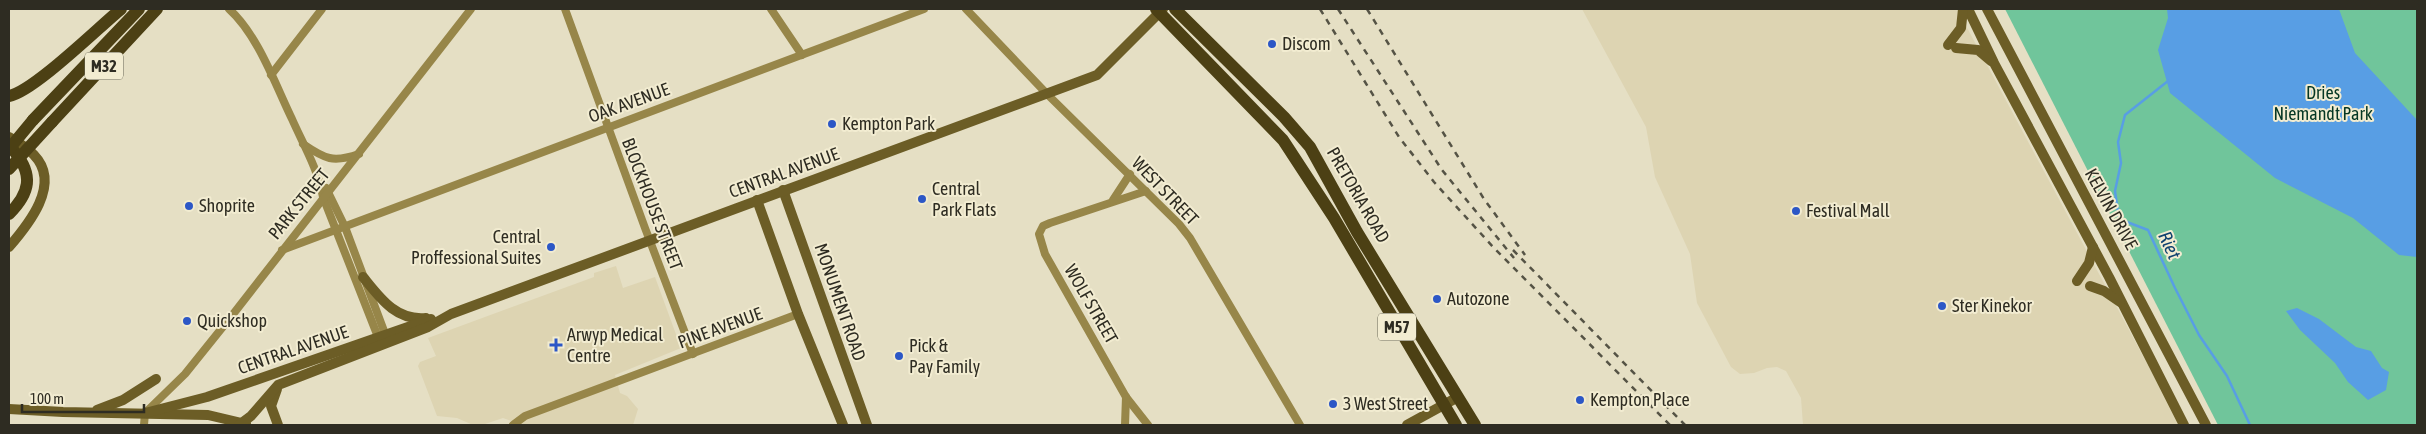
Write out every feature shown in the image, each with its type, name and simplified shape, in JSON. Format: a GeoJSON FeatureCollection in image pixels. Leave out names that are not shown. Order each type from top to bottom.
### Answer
{"type":"FeatureCollection","features":[{"type":"Feature","properties":{"kind":"main road"},"geometry":{"type":"LineString","coordinates":[[9,96],[19,93],[36,82],[122,9]]}},
{"type":"Feature","properties":{"kind":"main road","name":"M32"},"geometry":{"type":"LineString","coordinates":[[9,147],[139,9]]}},
{"type":"Feature","properties":{"kind":"main road","name":"M32"},"geometry":{"type":"LineString","coordinates":[[9,169],[157,9]]}},
{"type":"Feature","properties":{"kind":"main road","name":"PRETORIA ROAD"},"geometry":{"type":"LineString","coordinates":[[1175,9],[1284,117],[1310,147],[1357,232],[1475,425]]}},
{"type":"Feature","properties":{"kind":"main road"},"geometry":{"type":"LineString","coordinates":[[1963,9],[1961,28],[1952,46],[1978,50],[1994,63]]}},
{"type":"Feature","properties":{"kind":"main road","name":"KELVIN DRIVE"},"geometry":{"type":"LineString","coordinates":[[1968,9],[1994,63],[2093,247],[2184,425]]}},
{"type":"Feature","properties":{"kind":"main road","name":"KELVIN DRIVE"},"geometry":{"type":"LineString","coordinates":[[1987,9],[2206,425]]}},
{"type":"Feature","properties":{"kind":"main road","name":"CENTRAL AVENUE"},"geometry":{"type":"LineString","coordinates":[[383,340],[435,318],[451,314],[1099,74],[1160,10]]}},
{"type":"Feature","properties":{"kind":"main road","name":"PRETORIA ROAD"},"geometry":{"type":"LineString","coordinates":[[1160,10],[1283,140],[1334,218],[1456,425]]}},
{"type":"Feature","properties":{"kind":"main road"},"geometry":{"type":"LineString","coordinates":[[9,137],[34,155],[44,175],[40,202],[33,218],[9,247]]}},
{"type":"Feature","properties":{"kind":"main road"},"geometry":{"type":"LineString","coordinates":[[9,147],[24,163],[28,175],[26,190],[9,214]]}},
{"type":"Feature","properties":{"kind":"main road","name":"MONUMENT ROAD"},"geometry":{"type":"LineString","coordinates":[[783,190],[866,425]]}},
{"type":"Feature","properties":{"kind":"main road"},"geometry":{"type":"LineString","coordinates":[[757,200],[798,314],[843,425]]}},
{"type":"Feature","properties":{"kind":"main road"},"geometry":{"type":"LineString","coordinates":[[2077,281],[2089,263],[2093,247]]}},
{"type":"Feature","properties":{"kind":"main road"},"geometry":{"type":"LineString","coordinates":[[363,277],[383,302],[401,315],[422,319],[435,318]]}},
{"type":"Feature","properties":{"kind":"main road"},"geometry":{"type":"LineString","coordinates":[[2090,286],[2104,290],[2122,304]]}},
{"type":"Feature","properties":{"kind":"main road","name":"CENTRAL AVENUE"},"geometry":{"type":"LineString","coordinates":[[145,413],[207,397],[428,327],[451,314]]}},
{"type":"Feature","properties":{"kind":"main road"},"geometry":{"type":"LineString","coordinates":[[9,409],[220,416],[244,424],[278,385],[383,340]]}},
{"type":"Feature","properties":{"kind":"main road"},"geometry":{"type":"LineString","coordinates":[[94,412],[123,400],[156,379]]}},
{"type":"Feature","properties":{"kind":"main road"},"geometry":{"type":"LineString","coordinates":[[278,385],[271,406],[278,425]]}},
{"type":"Feature","properties":{"kind":"main road"},"geometry":{"type":"LineString","coordinates":[[1407,425],[1458,397]]}},
{"type":"Feature","properties":{"kind":"street"},"geometry":{"type":"LineString","coordinates":[[230,9],[245,26],[304,144],[320,181],[323,197],[336,231],[383,340]]}},
{"type":"Feature","properties":{"kind":"street"},"geometry":{"type":"LineString","coordinates":[[271,75],[322,9]]}},
{"type":"Feature","properties":{"kind":"street","name":"PARK STREET"},"geometry":{"type":"LineString","coordinates":[[145,413],[184,374],[323,197],[360,154],[471,9]]}},
{"type":"Feature","properties":{"kind":"street","name":"BLOCKHOUSE STREET"},"geometry":{"type":"LineString","coordinates":[[565,9],[649,240],[693,354]]}},
{"type":"Feature","properties":{"kind":"street"},"geometry":{"type":"LineString","coordinates":[[771,9],[802,55]]}},
{"type":"Feature","properties":{"kind":"street","name":"OAK AVENUE"},"geometry":{"type":"LineString","coordinates":[[282,250],[345,228],[442,188],[608,128],[924,9]]}},
{"type":"Feature","properties":{"kind":"street","name":"WEST STREET"},"geometry":{"type":"LineString","coordinates":[[966,9],[1047,94],[1165,209],[1190,238],[1300,425]]}},
{"type":"Feature","properties":{"kind":"street"},"geometry":{"type":"LineString","coordinates":[[304,144],[319,155],[334,160],[360,154]]}},
{"type":"Feature","properties":{"kind":"street"},"geometry":{"type":"LineString","coordinates":[[1113,200],[1130,174]]}},
{"type":"Feature","properties":{"kind":"street"},"geometry":{"type":"LineString","coordinates":[[320,181],[329,190],[345,228],[383,340]]}},
{"type":"Feature","properties":{"kind":"street"},"geometry":{"type":"LineString","coordinates":[[1113,200],[1146,191]]}},
{"type":"Feature","properties":{"kind":"street","name":"WOLF STREET"},"geometry":{"type":"LineString","coordinates":[[1113,200],[1043,226],[1039,234],[1042,248],[1126,397],[1148,425]]}},
{"type":"Feature","properties":{"kind":"street","name":"PINE AVENUE"},"geometry":{"type":"LineString","coordinates":[[513,425],[524,416],[798,314]]}},
{"type":"Feature","properties":{"kind":"street"},"geometry":{"type":"LineString","coordinates":[[1125,425],[1126,397]]}},
{"type":"Feature","properties":{"kind":"street"},"geometry":{"type":"LineString","coordinates":[[144,425],[145,413]]}},
{"type":"Feature","properties":{"kind":"shaded area"},"geometry":{"type":"Polygon","coordinates":[[[1582,9],[1957,9],[2180,425],[1803,425],[1801,398],[1786,371],[1777,367],[1767,368],[1754,373],[1740,374],[1731,367],[1697,303],[1690,254],[1655,177],[1646,127],[1582,9]]]}},
{"type":"Feature","properties":{"kind":"shaded area","name":"Arwyp Medical Centre"},"geometry":{"type":"Polygon","coordinates":[[[616,266],[623,288],[655,277],[681,348],[615,375],[620,393],[627,396],[638,409],[633,425],[522,425],[503,418],[482,425],[473,425],[457,418],[437,416],[418,366],[420,362],[436,356],[428,338],[594,277],[594,273],[616,266]]]}},
{"type":"Feature","properties":{"kind":"green space","name":"Dries Niemandt Park"},"geometry":{"type":"Polygon","coordinates":[[[2005,9],[2417,9],[2417,425],[2218,425],[2005,9]]]}},
{"type":"Feature","properties":{"kind":"water"},"geometry":{"type":"Polygon","coordinates":[[[2167,9],[2339,9],[2355,53],[2417,120],[2417,257],[2399,255],[2353,218],[2275,178],[2170,93],[2158,50],[2168,18],[2167,9]]]}},
{"type":"Feature","properties":{"kind":"water"},"geometry":{"type":"Polygon","coordinates":[[[2297,308],[2319,319],[2356,347],[2371,351],[2382,368],[2389,372],[2386,390],[2368,400],[2348,382],[2335,363],[2300,330],[2286,311],[2297,308]]]}},
{"type":"Feature","properties":{"kind":"waterway","name":"Riet"},"geometry":{"type":"LineString","coordinates":[[2168,81],[2125,115],[2118,142],[2121,163],[2115,191],[2119,219],[2148,230],[2199,335],[2227,376],[2250,425]]}},
{"type":"Feature","properties":{"kind":"railway"},"geometry":{"type":"LineString","coordinates":[[1320,9],[1399,137],[1434,182],[1494,248],[1670,425]]}},
{"type":"Feature","properties":{"kind":"railway"},"geometry":{"type":"LineString","coordinates":[[1338,9],[1442,170],[1514,258]]}},
{"type":"Feature","properties":{"kind":"railway"},"geometry":{"type":"LineString","coordinates":[[1367,9],[1484,199],[1525,255]]}},
{"type":"Feature","properties":{"kind":"railway"},"geometry":{"type":"LineString","coordinates":[[1513,250],[1685,425]]}},
{"type":"Feature","properties":{"kind":"place","name":"Discom"},"geometry":{"type":"Point","coordinates":[1272,44]}},
{"type":"Feature","properties":{"kind":"place","name":"Kempton Park"},"geometry":{"type":"Point","coordinates":[832,124]}},
{"type":"Feature","properties":{"kind":"place","name":"Central Park Flats"},"geometry":{"type":"Point","coordinates":[922,199]}},
{"type":"Feature","properties":{"kind":"place","name":"Shoprite"},"geometry":{"type":"Point","coordinates":[189,206]}},
{"type":"Feature","properties":{"kind":"place","name":"Festival Mall"},"geometry":{"type":"Point","coordinates":[1796,211]}},
{"type":"Feature","properties":{"kind":"place","name":"Central Proffessional Suites"},"geometry":{"type":"Point","coordinates":[551,247]}},
{"type":"Feature","properties":{"kind":"place","name":"Autozone"},"geometry":{"type":"Point","coordinates":[1437,299]}},
{"type":"Feature","properties":{"kind":"place","name":"Ster Kinekor"},"geometry":{"type":"Point","coordinates":[1942,306]}},
{"type":"Feature","properties":{"kind":"place","name":"Quickshop"},"geometry":{"type":"Point","coordinates":[187,321]}},
{"type":"Feature","properties":{"kind":"place","name":"Arwyp Medical Centre"},"geometry":{"type":"Point","coordinates":[556,345]}},
{"type":"Feature","properties":{"kind":"place","name":"Pick & Pay Family"},"geometry":{"type":"Point","coordinates":[899,356]}},
{"type":"Feature","properties":{"kind":"place","name":"Kempton Place"},"geometry":{"type":"Point","coordinates":[1580,400]}},
{"type":"Feature","properties":{"kind":"place","name":"3 West Street"},"geometry":{"type":"Point","coordinates":[1333,404]}}]}
